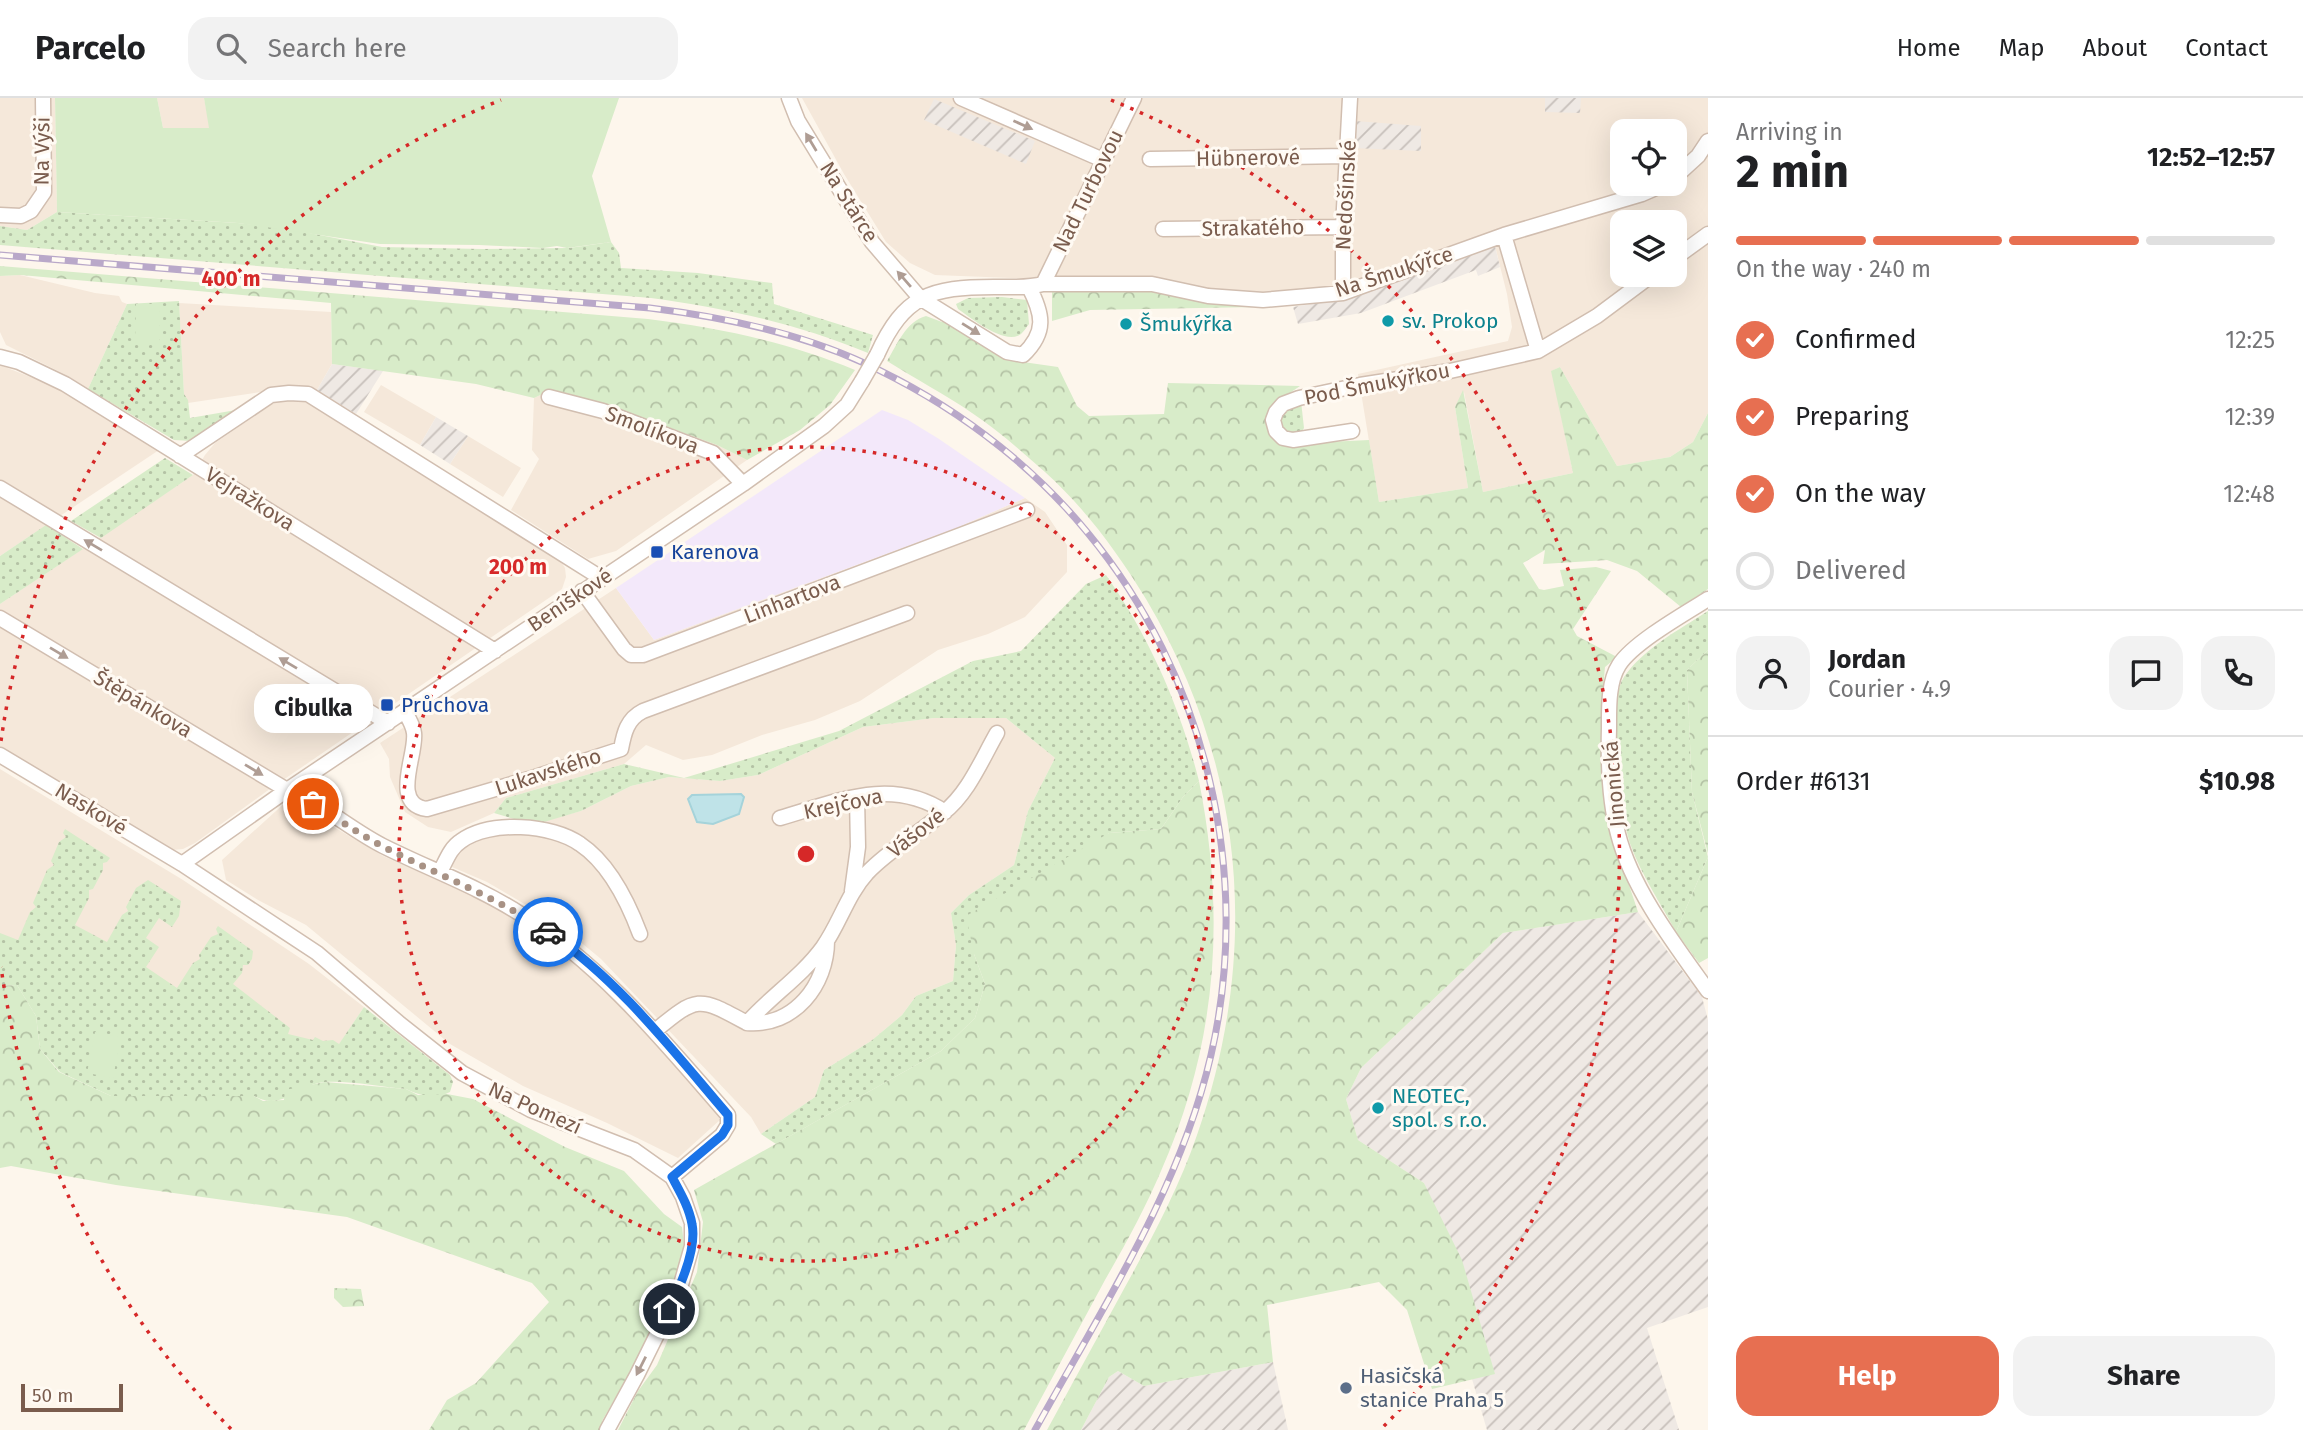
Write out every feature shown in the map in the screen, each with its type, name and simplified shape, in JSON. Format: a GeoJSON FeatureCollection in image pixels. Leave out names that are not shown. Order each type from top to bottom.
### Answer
{"type":"FeatureCollection","features":[{"type":"Feature","properties":{"kind":"street","name":"Na Výši"},"geometry":{"type":"LineString","coordinates":[[0,215],[22,216],[31,211],[44,192],[43,98]]}},
{"type":"Feature","properties":{"kind":"street","name":"Na Stárce"},"geometry":{"type":"LineString","coordinates":[[789,98],[799,121],[872,242],[920,298]]}},
{"type":"Feature","properties":{"kind":"street"},"geometry":{"type":"LineString","coordinates":[[961,98],[1103,160]]}},
{"type":"Feature","properties":{"kind":"street","name":"Nad Turbovou"},"geometry":{"type":"LineString","coordinates":[[1036,286],[1134,98]]}},
{"type":"Feature","properties":{"kind":"street","name":"Nedošínské"},"geometry":{"type":"LineString","coordinates":[[1343,293],[1343,227],[1350,98]]}},
{"type":"Feature","properties":{"kind":"street"},"geometry":{"type":"LineString","coordinates":[[1687,166],[1708,141]]}},
{"type":"Feature","properties":{"kind":"street","name":"Hübnerové"},"geometry":{"type":"LineString","coordinates":[[1150,159],[1347,156]]}},
{"type":"Feature","properties":{"kind":"street","name":"Na Šmukýřce"},"geometry":{"type":"LineString","coordinates":[[920,298],[938,291],[958,288],[1152,284],[1208,296],[1263,300],[1343,293],[1504,235],[1635,196]]}},
{"type":"Feature","properties":{"kind":"street","name":"Strakatého"},"geometry":{"type":"LineString","coordinates":[[1163,229],[1343,227]]}},
{"type":"Feature","properties":{"kind":"street"},"geometry":{"type":"LineString","coordinates":[[1687,249],[1708,234]]}},
{"type":"Feature","properties":{"kind":"street"},"geometry":{"type":"LineString","coordinates":[[1504,235],[1538,351]]}},
{"type":"Feature","properties":{"kind":"street"},"geometry":{"type":"LineString","coordinates":[[920,298],[1007,352],[1023,355],[1032,346],[1040,330],[1041,313],[1036,286]]}},
{"type":"Feature","properties":{"kind":"street","name":"Pod Šmukýřkou"},"geometry":{"type":"LineString","coordinates":[[1352,431],[1293,440],[1283,439],[1276,431],[1273,420],[1283,404],[1299,398],[1450,371],[1538,351],[1597,316],[1636,287]]}},
{"type":"Feature","properties":{"kind":"street","name":"Beníškové"},"geometry":{"type":"LineString","coordinates":[[181,863],[743,484],[824,426],[847,405],[890,328],[920,298]]}},
{"type":"Feature","properties":{"kind":"street","name":"Vejražkova"},"geometry":{"type":"LineString","coordinates":[[0,357],[19,362],[65,384],[495,651]]}},
{"type":"Feature","properties":{"kind":"street"},"geometry":{"type":"LineString","coordinates":[[180,456],[271,395],[308,394],[601,579]]}},
{"type":"Feature","properties":{"kind":"street","name":"Smolíkova"},"geometry":{"type":"LineString","coordinates":[[549,397],[603,411],[713,453],[743,484]]}},
{"type":"Feature","properties":{"kind":"street"},"geometry":{"type":"LineString","coordinates":[[0,488],[388,723]]}},
{"type":"Feature","properties":{"kind":"street","name":"Linhartova"},"geometry":{"type":"LineString","coordinates":[[582,591],[624,649],[631,655],[643,655],[1027,510]]}},
{"type":"Feature","properties":{"kind":"street","name":"Jinonická"},"geometry":{"type":"LineString","coordinates":[[1708,599],[1639,645],[1618,666],[1609,706],[1612,795],[1622,848],[1651,906],[1708,991]]}},
{"type":"Feature","properties":{"kind":"street","name":"Lukavského"},"geometry":{"type":"LineString","coordinates":[[405,712],[414,734],[407,793],[414,804],[427,809],[621,749],[627,725],[632,717],[643,711],[907,613]]}},
{"type":"Feature","properties":{"kind":"street","name":"Štěpánkova"},"geometry":{"type":"LineString","coordinates":[[0,618],[383,846],[520,913],[555,936],[591,965],[655,1031],[728,1115],[728,1125],[722,1135],[672,1177]]}},
{"type":"Feature","properties":{"kind":"street","name":"Vášové"},"geometry":{"type":"LineString","coordinates":[[747,1023],[798,974],[827,941],[852,892],[868,872],[892,850],[944,812],[965,787],[997,733]]}},
{"type":"Feature","properties":{"kind":"street","name":"Naskové"},"geometry":{"type":"LineString","coordinates":[[0,755],[181,863]]}},
{"type":"Feature","properties":{"kind":"street","name":"Krejčova"},"geometry":{"type":"LineString","coordinates":[[780,818],[869,794],[899,794],[930,802],[944,812]]}},
{"type":"Feature","properties":{"kind":"street","name":"Vášové"},"geometry":{"type":"LineString","coordinates":[[852,892],[858,846],[857,797]]}},
{"type":"Feature","properties":{"kind":"street"},"geometry":{"type":"LineString","coordinates":[[440,872],[458,842],[470,836],[502,829],[537,828],[566,836],[581,845],[599,863],[624,897],[640,934]]}},
{"type":"Feature","properties":{"kind":"street","name":"Na Pomezí"},"geometry":{"type":"LineString","coordinates":[[181,863],[317,953],[462,1073],[531,1110],[634,1150],[672,1177],[683,1197],[693,1235],[680,1288],[607,1430]]}},
{"type":"Feature","properties":{"kind":"street","name":"Vášové"},"geometry":{"type":"LineString","coordinates":[[747,1023],[763,1023],[782,1017],[802,1002],[823,971],[827,958],[827,941]]}},
{"type":"Feature","properties":{"kind":"street"},"geometry":{"type":"LineString","coordinates":[[655,1031],[685,1007],[703,1002],[747,1023]]}},
{"type":"Feature","properties":{"kind":"shaded area"},"geometry":{"type":"Polygon","coordinates":[[[0,98],[55,98],[57,212],[27,230],[0,226],[0,98]]]}},
{"type":"Feature","properties":{"kind":"shaded area"},"geometry":{"type":"Polygon","coordinates":[[[157,98],[204,98],[210,128],[163,128],[157,98]]]}},
{"type":"Feature","properties":{"kind":"shaded area"},"geometry":{"type":"Polygon","coordinates":[[[802,98],[1708,98],[1708,413],[1693,442],[1670,457],[1617,466],[1560,367],[1552,371],[1573,473],[1483,492],[1464,392],[1455,407],[1468,488],[1379,502],[1358,374],[1508,341],[1512,327],[1492,234],[1338,288],[1264,293],[1214,290],[1158,279],[1038,279],[935,275],[910,263],[886,242],[802,98]]]}},
{"type":"Feature","properties":{"kind":"shaded area"},"geometry":{"type":"Polygon","coordinates":[[[1545,98],[1581,98],[1580,113],[1545,112],[1545,98]]]}},
{"type":"Feature","properties":{"kind":"shaded area"},"geometry":{"type":"Polygon","coordinates":[[[934,99],[1035,141],[1026,164],[924,120],[934,99]]]}},
{"type":"Feature","properties":{"kind":"shaded area"},"geometry":{"type":"Polygon","coordinates":[[[1355,121],[1421,126],[1421,151],[1353,148],[1355,121]]]}},
{"type":"Feature","properties":{"kind":"shaded area"},"geometry":{"type":"Polygon","coordinates":[[[1495,246],[1500,267],[1478,276],[1476,270],[1361,313],[1298,324],[1293,307],[1330,301],[1383,286],[1495,246]]]}},
{"type":"Feature","properties":{"kind":"shaded area"},"geometry":{"type":"Polygon","coordinates":[[[20,275],[119,296],[122,302],[127,304],[88,389],[6,345],[0,332],[0,276],[20,275]]]}},
{"type":"Feature","properties":{"kind":"shaded area"},"geometry":{"type":"Polygon","coordinates":[[[179,303],[331,312],[332,364],[317,390],[301,386],[188,403],[184,394],[179,303]]]}},
{"type":"Feature","properties":{"kind":"shaded area"},"geometry":{"type":"Polygon","coordinates":[[[332,364],[383,371],[356,414],[317,390],[332,364]]]}},
{"type":"Feature","properties":{"kind":"shaded area"},"geometry":{"type":"Polygon","coordinates":[[[0,365],[53,386],[159,450],[0,556],[0,365]]]}},
{"type":"Feature","properties":{"kind":"shaded area"},"geometry":{"type":"Polygon","coordinates":[[[381,385],[436,417],[420,445],[364,412],[381,385]]]}},
{"type":"Feature","properties":{"kind":"shaded area"},"geometry":{"type":"Polygon","coordinates":[[[549,391],[610,406],[717,445],[747,460],[616,551],[588,559],[511,510],[539,459],[532,450],[534,398],[549,391]]]}},
{"type":"Feature","properties":{"kind":"shaded area"},"geometry":{"type":"Polygon","coordinates":[[[301,399],[560,560],[566,577],[562,589],[195,843],[183,849],[172,850],[162,847],[0,748],[0,604],[193,475],[215,443],[278,400],[301,399]]]}},
{"type":"Feature","properties":{"kind":"shaded area"},"geometry":{"type":"Polygon","coordinates":[[[882,410],[908,420],[939,439],[1025,498],[956,528],[654,640],[616,588],[882,410]]]}},
{"type":"Feature","properties":{"kind":"shaded area"},"geometry":{"type":"Polygon","coordinates":[[[436,417],[468,436],[450,464],[420,445],[436,417]]]}},
{"type":"Feature","properties":{"kind":"shaded area"},"geometry":{"type":"Polygon","coordinates":[[[468,436],[521,468],[503,497],[450,464],[468,436]]]}},
{"type":"Feature","properties":{"kind":"shaded area"},"geometry":{"type":"Polygon","coordinates":[[[1025,498],[1045,512],[1067,545],[1067,572],[1025,617],[988,634],[938,650],[860,701],[815,720],[762,735],[712,755],[683,760],[646,745],[624,764],[506,798],[494,813],[451,832],[428,827],[405,812],[390,777],[389,759],[380,743],[616,588],[654,640],[956,528],[1025,498]]]}},
{"type":"Feature","properties":{"kind":"shaded area"},"geometry":{"type":"Polygon","coordinates":[[[934,718],[1006,718],[1055,758],[1028,811],[1014,865],[969,895],[951,913],[956,945],[953,981],[916,996],[902,1015],[871,1041],[824,1070],[815,1097],[761,1134],[751,1117],[601,959],[560,925],[487,882],[452,867],[458,844],[581,811],[631,786],[669,777],[720,781],[758,775],[863,727],[934,718]]]}},
{"type":"Feature","properties":{"kind":"shaded area"},"geometry":{"type":"Polygon","coordinates":[[[0,769],[183,880],[309,964],[364,1007],[332,1055],[29,959],[0,947],[0,769]]]}},
{"type":"Feature","properties":{"kind":"shaded area"},"geometry":{"type":"Polygon","coordinates":[[[288,800],[383,856],[482,900],[536,932],[593,978],[693,1084],[721,1119],[678,1158],[523,1086],[450,1044],[306,925],[226,880],[222,860],[288,800]]]}},
{"type":"Feature","properties":{"kind":"shaded area"},"geometry":{"type":"Polygon","coordinates":[[[1638,912],[1702,997],[1708,1020],[1708,1307],[1647,1328],[1679,1430],[1487,1430],[1472,1379],[1494,1373],[1424,1183],[1358,1140],[1346,1099],[1361,1068],[1503,933],[1638,912]]]}},
{"type":"Feature","properties":{"kind":"shaded area"},"geometry":{"type":"Polygon","coordinates":[[[1273,1362],[1288,1430],[1081,1430],[1109,1377],[1118,1371],[1144,1386],[1273,1362]]]}},
{"type":"Feature","properties":{"kind":"green space"},"geometry":{"type":"Polygon","coordinates":[[[55,98],[157,98],[163,128],[209,128],[204,98],[619,98],[592,176],[611,242],[567,248],[380,244],[238,223],[57,212],[55,98]]]}},
{"type":"Feature","properties":{"kind":"green space"},"geometry":{"type":"Polygon","coordinates":[[[57,212],[238,223],[283,228],[382,247],[569,248],[611,242],[619,253],[621,268],[698,273],[772,283],[774,304],[873,335],[868,353],[761,318],[651,298],[0,245],[0,226],[27,230],[57,212]]]}},
{"type":"Feature","properties":{"kind":"green space"},"geometry":{"type":"Polygon","coordinates":[[[0,266],[648,319],[753,337],[805,351],[855,370],[830,405],[800,430],[747,460],[717,445],[610,406],[549,391],[534,398],[476,384],[332,364],[331,303],[21,275],[0,276],[0,266]]]}},
{"type":"Feature","properties":{"kind":"green space"},"geometry":{"type":"Polygon","coordinates":[[[1052,289],[1149,289],[1256,307],[1090,310],[1052,321],[1052,289]]]}},
{"type":"Feature","properties":{"kind":"green space"},"geometry":{"type":"Polygon","coordinates":[[[1002,297],[1027,300],[1029,324],[1021,334],[1014,337],[997,334],[988,329],[958,309],[956,304],[968,298],[1002,297]]]}},
{"type":"Feature","properties":{"kind":"green space"},"geometry":{"type":"Polygon","coordinates":[[[179,301],[184,394],[188,400],[190,418],[236,410],[192,441],[174,440],[88,389],[127,304],[179,301]]]}},
{"type":"Feature","properties":{"kind":"green space"},"geometry":{"type":"Polygon","coordinates":[[[136,304],[160,304],[159,344],[135,344],[136,304]]]}},
{"type":"Feature","properties":{"kind":"green space"},"geometry":{"type":"Polygon","coordinates":[[[926,316],[942,322],[946,318],[1008,360],[1058,367],[1077,406],[1089,416],[1164,414],[1168,383],[1300,386],[1278,401],[1271,411],[1285,444],[1369,440],[1379,502],[1468,488],[1455,407],[1463,390],[1483,492],[1573,473],[1551,371],[1560,367],[1617,466],[1670,457],[1693,442],[1708,413],[1708,589],[1681,607],[1637,571],[1607,560],[1543,564],[1545,550],[1523,563],[1539,589],[1544,590],[1564,586],[1560,570],[1596,567],[1611,571],[1573,629],[1577,636],[1617,657],[1605,667],[1602,707],[1603,769],[1612,829],[1638,912],[1503,933],[1361,1068],[1346,1099],[1358,1140],[1424,1183],[1462,1260],[1495,1374],[1432,1389],[1407,1310],[1379,1282],[1267,1305],[1273,1362],[1144,1386],[1118,1371],[1109,1377],[1081,1430],[1047,1430],[1155,1231],[1197,1135],[1217,1066],[1230,998],[1235,929],[1233,861],[1223,794],[1205,727],[1179,662],[1146,599],[1124,565],[1074,501],[1019,449],[962,406],[887,361],[908,328],[926,316]]]}},
{"type":"Feature","properties":{"kind":"green space"},"geometry":{"type":"Polygon","coordinates":[[[1301,401],[1304,428],[1296,435],[1282,431],[1279,411],[1301,401]]]}},
{"type":"Feature","properties":{"kind":"green space"},"geometry":{"type":"Polygon","coordinates":[[[165,458],[193,475],[101,538],[71,521],[165,458]]]}},
{"type":"Feature","properties":{"kind":"green space"},"geometry":{"type":"Polygon","coordinates":[[[46,525],[83,549],[0,604],[0,556],[46,525]]]}},
{"type":"Feature","properties":{"kind":"green space"},"geometry":{"type":"Polygon","coordinates":[[[1106,575],[1136,623],[1162,674],[1183,726],[1199,781],[1183,797],[1161,829],[1109,833],[974,954],[985,984],[975,1018],[941,1051],[776,1144],[761,1134],[815,1097],[824,1070],[871,1041],[902,1015],[916,996],[953,981],[956,945],[951,913],[969,895],[1014,865],[1028,811],[1055,758],[1006,718],[934,718],[863,727],[758,775],[720,781],[669,777],[631,786],[581,811],[534,825],[494,813],[506,798],[624,764],[684,778],[839,731],[973,661],[1021,651],[1086,584],[1106,575]]]}},
{"type":"Feature","properties":{"kind":"green space"},"geometry":{"type":"Polygon","coordinates":[[[1708,611],[1708,650],[1687,670],[1692,792],[1708,857],[1676,932],[1631,846],[1619,786],[1616,710],[1624,677],[1641,657],[1708,611]]]}},
{"type":"Feature","properties":{"kind":"green space"},"geometry":{"type":"Polygon","coordinates":[[[1708,650],[1708,854],[1692,792],[1687,670],[1708,650]]]}},
{"type":"Feature","properties":{"kind":"green space"},"geometry":{"type":"Polygon","coordinates":[[[1199,781],[1212,881],[1214,931],[1205,1028],[1194,1076],[1180,1123],[1148,1199],[1024,1430],[618,1430],[638,1391],[657,1365],[697,1272],[703,1222],[694,1190],[941,1051],[975,1018],[985,984],[974,954],[966,916],[1109,833],[1161,829],[1183,797],[1199,781]]]}},
{"type":"Feature","properties":{"kind":"green space"},"geometry":{"type":"Polygon","coordinates":[[[65,829],[110,858],[103,863],[103,870],[93,889],[89,890],[89,898],[75,925],[107,942],[122,915],[128,911],[126,907],[136,888],[148,880],[181,901],[179,916],[172,927],[159,918],[146,938],[159,947],[146,967],[177,988],[193,963],[200,959],[199,955],[211,937],[218,934],[218,926],[253,951],[252,959],[248,965],[243,965],[242,973],[233,984],[290,1028],[288,1034],[313,1040],[315,1037],[323,1041],[333,1040],[339,1044],[364,1007],[450,1075],[453,1082],[450,1092],[428,1096],[406,1089],[325,1082],[274,1101],[254,1096],[111,1096],[60,1072],[40,1049],[36,1016],[17,985],[0,986],[0,933],[18,940],[30,912],[36,907],[33,903],[47,870],[54,865],[51,861],[59,842],[66,837],[63,833],[65,829]]]}},
{"type":"Feature","properties":{"kind":"green space"},"geometry":{"type":"Polygon","coordinates":[[[1708,857],[1708,958],[1699,963],[1676,932],[1708,857]]]}},
{"type":"Feature","properties":{"kind":"green space"},"geometry":{"type":"Polygon","coordinates":[[[17,985],[36,1016],[40,1049],[59,1072],[111,1096],[254,1096],[263,1101],[284,1100],[285,1090],[325,1082],[406,1089],[418,1095],[447,1094],[473,1099],[565,1147],[624,1171],[664,1214],[682,1227],[685,1254],[660,1321],[602,1421],[603,1430],[429,1430],[447,1400],[476,1383],[549,1302],[532,1283],[347,1217],[116,1185],[11,1166],[0,1168],[0,986],[17,985]]]}},
{"type":"Feature","properties":{"kind":"green space"},"geometry":{"type":"Polygon","coordinates":[[[95,1032],[121,1037],[113,1078],[87,1073],[95,1032]]]}},
{"type":"Feature","properties":{"kind":"green space"},"geometry":{"type":"Polygon","coordinates":[[[334,1288],[361,1289],[364,1306],[343,1307],[334,1298],[334,1288]]]}},
{"type":"Feature","properties":{"kind":"water"},"geometry":{"type":"Polygon","coordinates":[[[741,794],[744,797],[739,814],[713,824],[697,822],[688,799],[692,795],[741,794]]]}},
{"type":"Feature","properties":{"kind":"railway"},"geometry":{"type":"LineString","coordinates":[[0,255],[650,308],[759,327],[839,352],[926,396],[1013,457],[1087,532],[1128,588],[1162,649],[1190,713],[1209,779],[1222,848],[1226,917],[1223,986],[1211,1055],[1180,1154],[1112,1294],[1035,1430]]}},
{"type":"Feature","properties":{"kind":"way so far"},"geometry":{"type":"LineString","coordinates":[[313,804],[383,846],[488,896],[548,932]]}},
{"type":"Feature","properties":{"kind":"place","name":"sv. Prokop"},"geometry":{"type":"Point","coordinates":[1388,321]}},
{"type":"Feature","properties":{"kind":"place","name":"Šmukýřka"},"geometry":{"type":"Point","coordinates":[1126,324]}},
{"type":"Feature","properties":{"kind":"place","name":"Karenova"},"geometry":{"type":"Point","coordinates":[657,552]}},
{"type":"Feature","properties":{"kind":"place","name":"Průchova"},"geometry":{"type":"Point","coordinates":[387,705]}},
{"type":"Feature","properties":{"kind":"place","name":"Cibulka"},"geometry":{"type":"Point","coordinates":[313,804]}},
{"type":"Feature","properties":{"kind":"place","name":"NEOTEC, spol. s r.o."},"geometry":{"type":"Point","coordinates":[1378,1108]}},
{"type":"Feature","properties":{"kind":"place","name":"Hasičská stanice Praha 5"},"geometry":{"type":"Point","coordinates":[1346,1388]}},
{"type":"Feature","properties":{"kind":"route"},"geometry":{"type":"LineString","coordinates":[[548,932],[606,980],[659,1035],[728,1115],[728,1125],[722,1135],[672,1177],[683,1197],[693,1235],[680,1288],[669,1309]]}}]}
